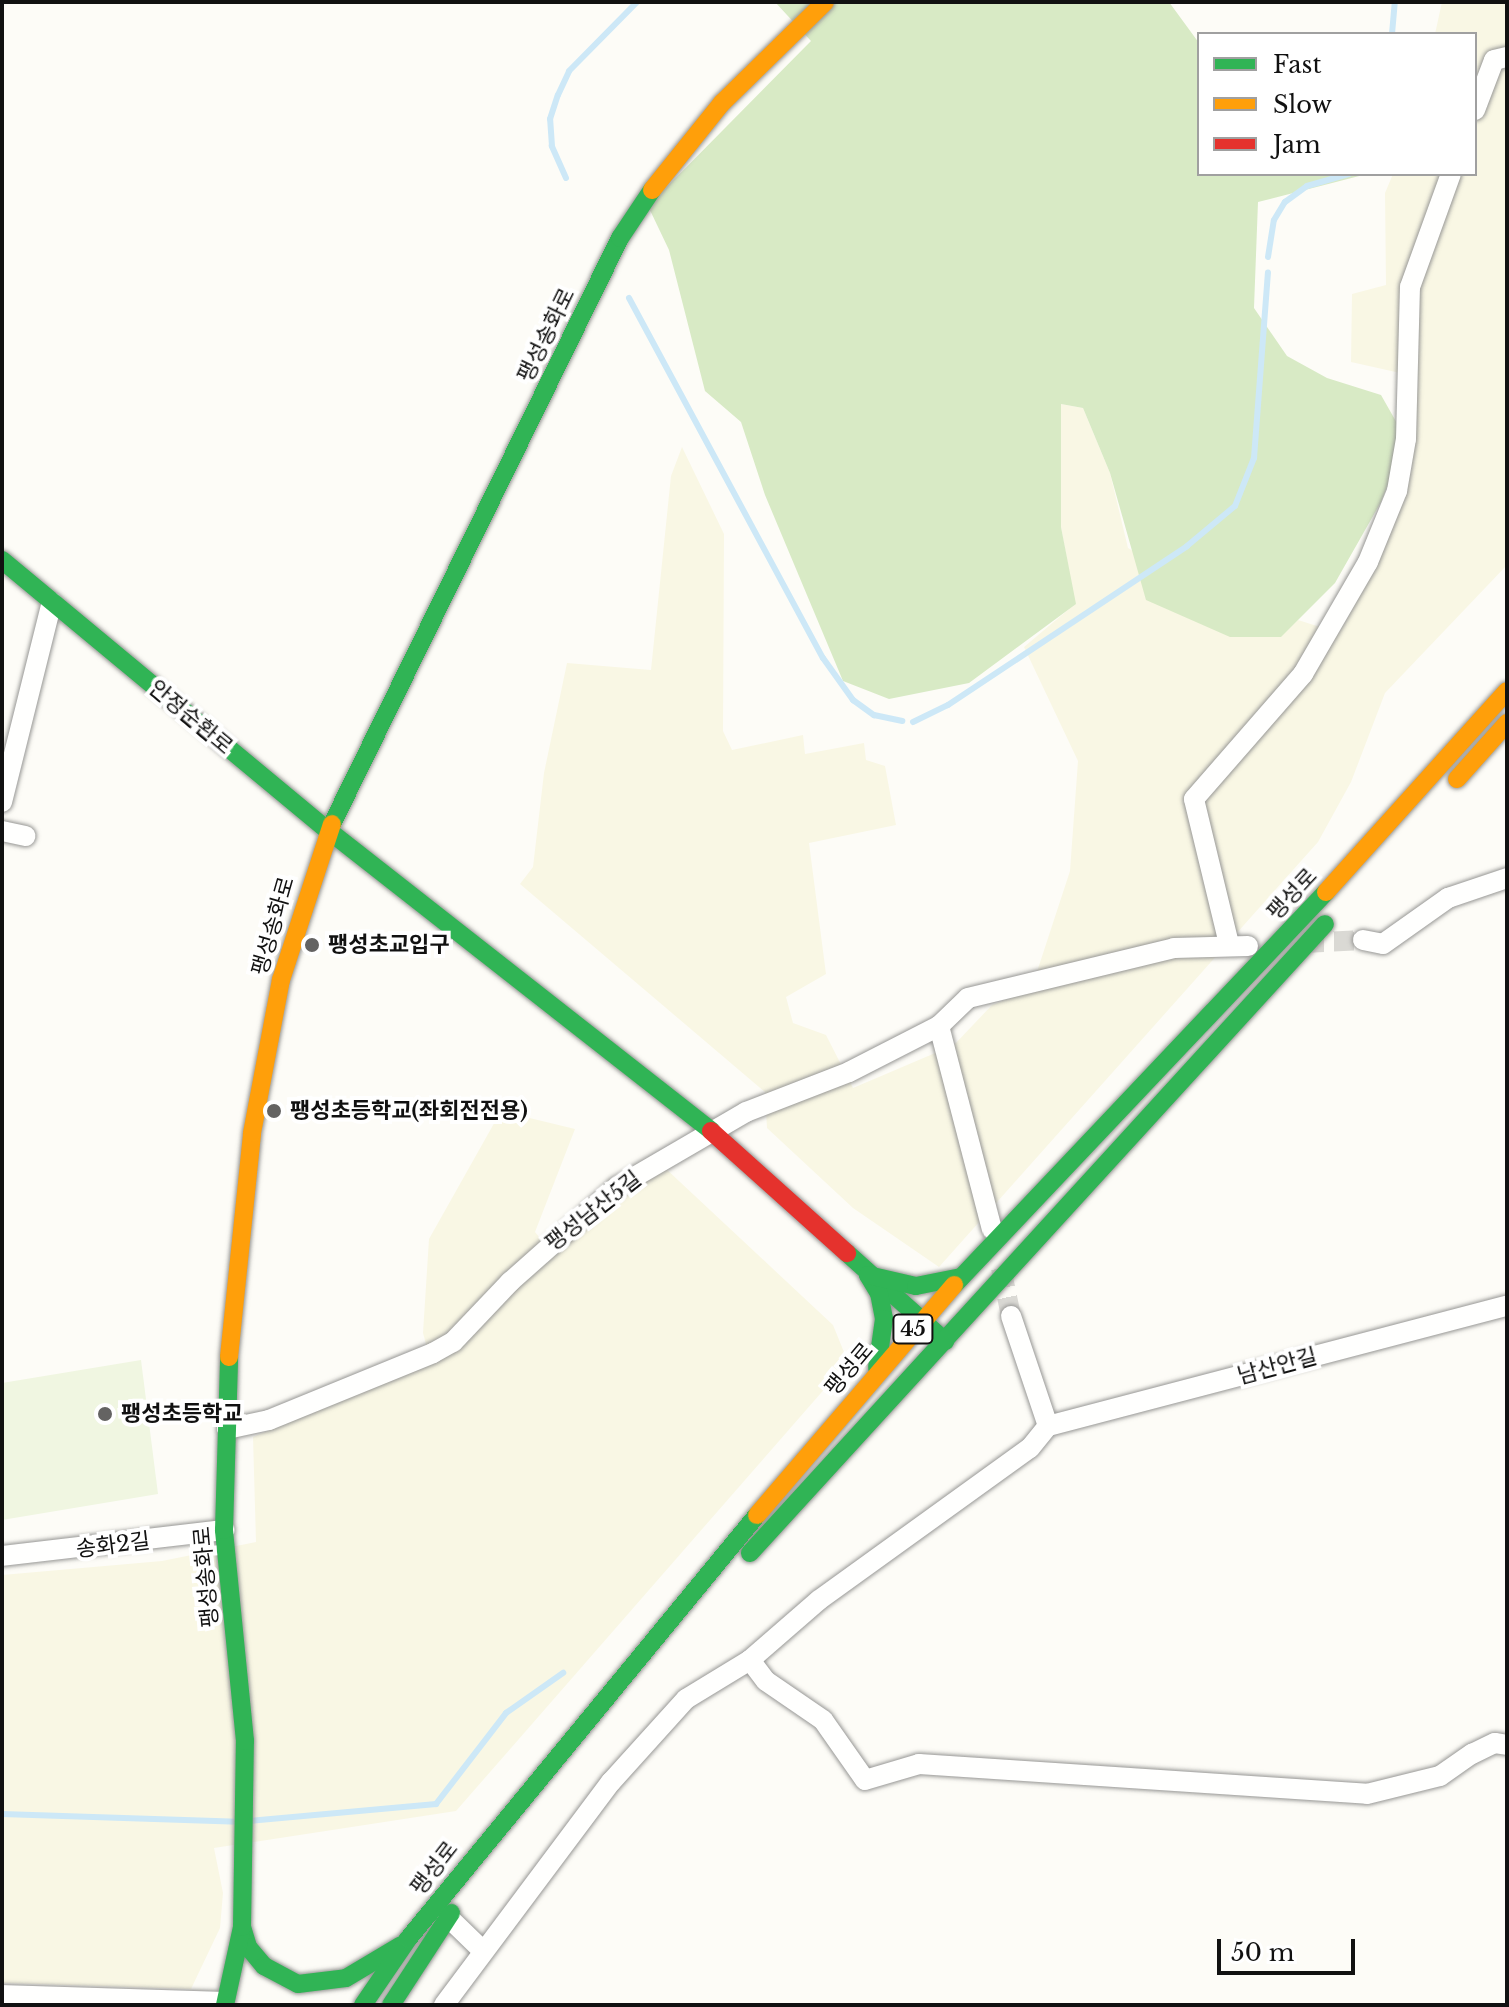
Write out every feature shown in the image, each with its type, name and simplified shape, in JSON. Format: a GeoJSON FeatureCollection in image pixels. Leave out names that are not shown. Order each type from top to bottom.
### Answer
{"type":"FeatureCollection","features":[{"type":"Feature","properties":{"kind":"main road","name":"팽성송화로"},"geometry":{"type":"LineString","coordinates":[[224,2003],[242,1927],[245,1741],[224,1530],[230,1328],[252,1133],[281,980],[329,831],[620,238],[672,161],[722,103],[825,2]]}},
{"type":"Feature","properties":{"kind":"main road","name":"안정순환로"},"geometry":{"type":"LineString","coordinates":[[2,560],[329,831],[711,1131],[945,1341]]}},
{"type":"Feature","properties":{"kind":"main road","name":"팽성로"},"geometry":{"type":"LineString","coordinates":[[363,2005],[408,1939],[592,1711],[921,1320],[1376,840],[1507,691]]}},
{"type":"Feature","properties":{"kind":"main road"},"geometry":{"type":"LineString","coordinates":[[1444,793],[1507,723]]}},
{"type":"Feature","properties":{"kind":"main road","name":"팽성로"},"geometry":{"type":"LineString","coordinates":[[391,2005],[448,1917],[695,1611],[1349,897]]}},
{"type":"Feature","properties":{"kind":"main road"},"geometry":{"type":"LineString","coordinates":[[868,1275],[916,1286],[963,1276]]}},
{"type":"Feature","properties":{"kind":"main road"},"geometry":{"type":"LineString","coordinates":[[868,1275],[879,1293],[884,1329],[881,1357],[871,1379]]}},
{"type":"Feature","properties":{"kind":"main road"},"geometry":{"type":"LineString","coordinates":[[242,1927],[248,1947],[264,1966],[298,1984],[346,1978],[408,1939]]}},
{"type":"Feature","properties":{"kind":"street"},"geometry":{"type":"LineString","coordinates":[[1477,105],[1494,60],[1507,57]]}},
{"type":"Feature","properties":{"kind":"street","name":"팽성남산5길"},"geometry":{"type":"LineString","coordinates":[[227,1429],[269,1420],[453,1342],[510,1282],[617,1187],[711,1131],[939,1026],[968,998],[1174,948],[1239,945],[1194,799],[1303,674],[1368,562],[1397,491],[1406,439],[1410,287],[1450,176]]}},
{"type":"Feature","properties":{"kind":"street"},"geometry":{"type":"LineString","coordinates":[[2,802],[52,602]]}},
{"type":"Feature","properties":{"kind":"street"},"geometry":{"type":"LineString","coordinates":[[2,831],[25,836]]}},
{"type":"Feature","properties":{"kind":"street"},"geometry":{"type":"LineString","coordinates":[[1363,940],[1383,944],[1448,898],[1507,878]]}},
{"type":"Feature","properties":{"kind":"street"},"geometry":{"type":"LineString","coordinates":[[939,1026],[992,1229]]}},
{"type":"Feature","properties":{"kind":"street","name":"남산안길"},"geometry":{"type":"LineString","coordinates":[[1048,1426],[1507,1306]]}},
{"type":"Feature","properties":{"kind":"street"},"geometry":{"type":"LineString","coordinates":[[444,2005],[482,1950],[611,1782],[686,1699],[750,1660],[819,1600],[1030,1448],[1048,1426],[1011,1316]]}},
{"type":"Feature","properties":{"kind":"street","name":"송화2길"},"geometry":{"type":"LineString","coordinates":[[2,1556],[224,1530]]}},
{"type":"Feature","properties":{"kind":"street"},"geometry":{"type":"LineString","coordinates":[[750,1660],[766,1681],[823,1720],[865,1780],[919,1764],[1367,1794],[1440,1776],[1472,1754],[1495,1743],[1507,1745]]}},
{"type":"Feature","properties":{"kind":"street"},"geometry":{"type":"LineString","coordinates":[[448,1917],[482,1950]]}},
{"type":"Feature","properties":{"kind":"street"},"geometry":{"type":"LineString","coordinates":[[2,1995],[224,2003]]}},
{"type":"Feature","properties":{"kind":"shaded area"},"geometry":{"type":"Polygon","coordinates":[[[1442,2],[1507,2],[1507,565],[1385,693],[1351,782],[1318,842],[939,1267],[853,1208],[767,1128],[765,1092],[520,884],[533,867],[544,773],[567,663],[651,670],[671,476],[682,447],[724,534],[723,731],[732,750],[803,735],[805,754],[864,743],[866,760],[885,766],[896,825],[809,843],[826,974],[786,997],[793,1023],[826,1035],[853,1088],[954,1045],[992,1005],[1031,990],[1070,871],[1078,761],[1024,647],[1075,604],[1061,527],[1061,404],[1083,408],[1110,473],[1128,548],[1280,637],[1298,620],[1339,633],[1379,559],[1411,473],[1418,377],[1351,362],[1352,294],[1386,285],[1385,193],[1392,176],[1477,176],[1477,32],[1435,32],[1442,2]]]}},
{"type":"Feature","properties":{"kind":"shaded area"},"geometry":{"type":"Polygon","coordinates":[[[501,1111],[575,1129],[535,1232],[550,1250],[603,1207],[664,1167],[833,1325],[848,1362],[456,1811],[214,1848],[223,1893],[220,1928],[191,1989],[2,1983],[2,1575],[162,1561],[256,1542],[253,1437],[431,1363],[423,1333],[429,1239],[501,1111]]]}},
{"type":"Feature","properties":{"kind":"green space"},"geometry":{"type":"Polygon","coordinates":[[[775,2],[1169,2],[1197,40],[1197,176],[1359,176],[1258,202],[1254,308],[1287,356],[1327,378],[1381,395],[1406,439],[1381,502],[1335,583],[1281,637],[1230,637],[1146,600],[1110,473],[1083,408],[1061,404],[1061,527],[1076,604],[969,683],[889,699],[843,681],[765,495],[741,422],[705,391],[669,250],[648,206],[811,41],[775,2]]]}},
{"type":"Feature","properties":{"kind":"green space"},"geometry":{"type":"Polygon","coordinates":[[[141,1360],[158,1494],[2,1520],[2,1383],[141,1360]]]}},
{"type":"Feature","properties":{"kind":"waterway"},"geometry":{"type":"LineString","coordinates":[[566,178],[552,146],[550,119],[558,95],[569,71],[637,2]]}},
{"type":"Feature","properties":{"kind":"waterway"},"geometry":{"type":"LineString","coordinates":[[1392,32],[1395,2]]}},
{"type":"Feature","properties":{"kind":"waterway"},"geometry":{"type":"LineString","coordinates":[[1268,257],[1274,220],[1285,202],[1307,186],[1342,176]]}},
{"type":"Feature","properties":{"kind":"waterway"},"geometry":{"type":"LineString","coordinates":[[913,722],[948,705],[1187,546],[1235,506],[1254,458],[1268,273]]}},
{"type":"Feature","properties":{"kind":"waterway"},"geometry":{"type":"LineString","coordinates":[[629,298],[823,658],[853,700],[874,715],[902,721]]}},
{"type":"Feature","properties":{"kind":"waterway"},"geometry":{"type":"LineString","coordinates":[[249,1821],[436,1804],[506,1713],[563,1673]]}},
{"type":"Feature","properties":{"kind":"waterway"},"geometry":{"type":"LineString","coordinates":[[2,1814],[238,1822]]}},
{"type":"Feature","properties":{"kind":"tunnel"},"geometry":{"type":"LineString","coordinates":[[1304,943],[1363,940]]}},
{"type":"Feature","properties":{"kind":"tunnel"},"geometry":{"type":"LineString","coordinates":[[1001,1268],[1011,1316]]}},
{"type":"Feature","properties":{"kind":"traffic: fast"},"geometry":{"type":"LineString","coordinates":[[332,824],[620,238],[652,190]]}},
{"type":"Feature","properties":{"kind":"traffic: fast"},"geometry":{"type":"LineString","coordinates":[[2,560],[329,831],[711,1131]]}},
{"type":"Feature","properties":{"kind":"traffic: fast"},"geometry":{"type":"LineString","coordinates":[[954,1285],[1326,892]]}},
{"type":"Feature","properties":{"kind":"traffic: fast"},"geometry":{"type":"LineString","coordinates":[[750,1553],[1325,924]]}},
{"type":"Feature","properties":{"kind":"traffic: fast"},"geometry":{"type":"LineString","coordinates":[[847,1253],[945,1341]]}},
{"type":"Feature","properties":{"kind":"traffic: fast"},"geometry":{"type":"LineString","coordinates":[[868,1275],[879,1293],[884,1319],[877,1368]]}},
{"type":"Feature","properties":{"kind":"traffic: fast"},"geometry":{"type":"LineString","coordinates":[[868,1275],[916,1286],[961,1277]]}},
{"type":"Feature","properties":{"kind":"traffic: fast"},"geometry":{"type":"LineString","coordinates":[[225,2005],[242,1927],[245,1741],[224,1530],[229,1357]]}},
{"type":"Feature","properties":{"kind":"traffic: fast"},"geometry":{"type":"LineString","coordinates":[[363,2005],[408,1939],[757,1515]]}},
{"type":"Feature","properties":{"kind":"traffic: fast"},"geometry":{"type":"LineString","coordinates":[[391,2005],[451,1913]]}},
{"type":"Feature","properties":{"kind":"traffic: fast"},"geometry":{"type":"LineString","coordinates":[[242,1927],[248,1947],[264,1966],[298,1984],[346,1978],[400,1946]]}},
{"type":"Feature","properties":{"kind":"traffic: slow"},"geometry":{"type":"LineString","coordinates":[[652,190],[722,103],[825,2]]}},
{"type":"Feature","properties":{"kind":"traffic: slow"},"geometry":{"type":"LineString","coordinates":[[1326,892],[1507,691]]}},
{"type":"Feature","properties":{"kind":"traffic: slow"},"geometry":{"type":"LineString","coordinates":[[1457,779],[1507,723]]}},
{"type":"Feature","properties":{"kind":"traffic: slow"},"geometry":{"type":"LineString","coordinates":[[229,1357],[252,1133],[281,980],[332,824]]}},
{"type":"Feature","properties":{"kind":"traffic: slow"},"geometry":{"type":"LineString","coordinates":[[757,1515],[954,1285]]}},
{"type":"Feature","properties":{"kind":"traffic: jam"},"geometry":{"type":"LineString","coordinates":[[711,1131],[847,1253]]}},
{"type":"Feature","properties":{"kind":"place","name":"팽성초교입구"},"geometry":{"type":"Point","coordinates":[312,945]}},
{"type":"Feature","properties":{"kind":"place","name":"팽성초등학교(좌회전전용)"},"geometry":{"type":"Point","coordinates":[274,1111]}},
{"type":"Feature","properties":{"kind":"place","name":"팽성초등학교"},"geometry":{"type":"Point","coordinates":[105,1414]}}]}
